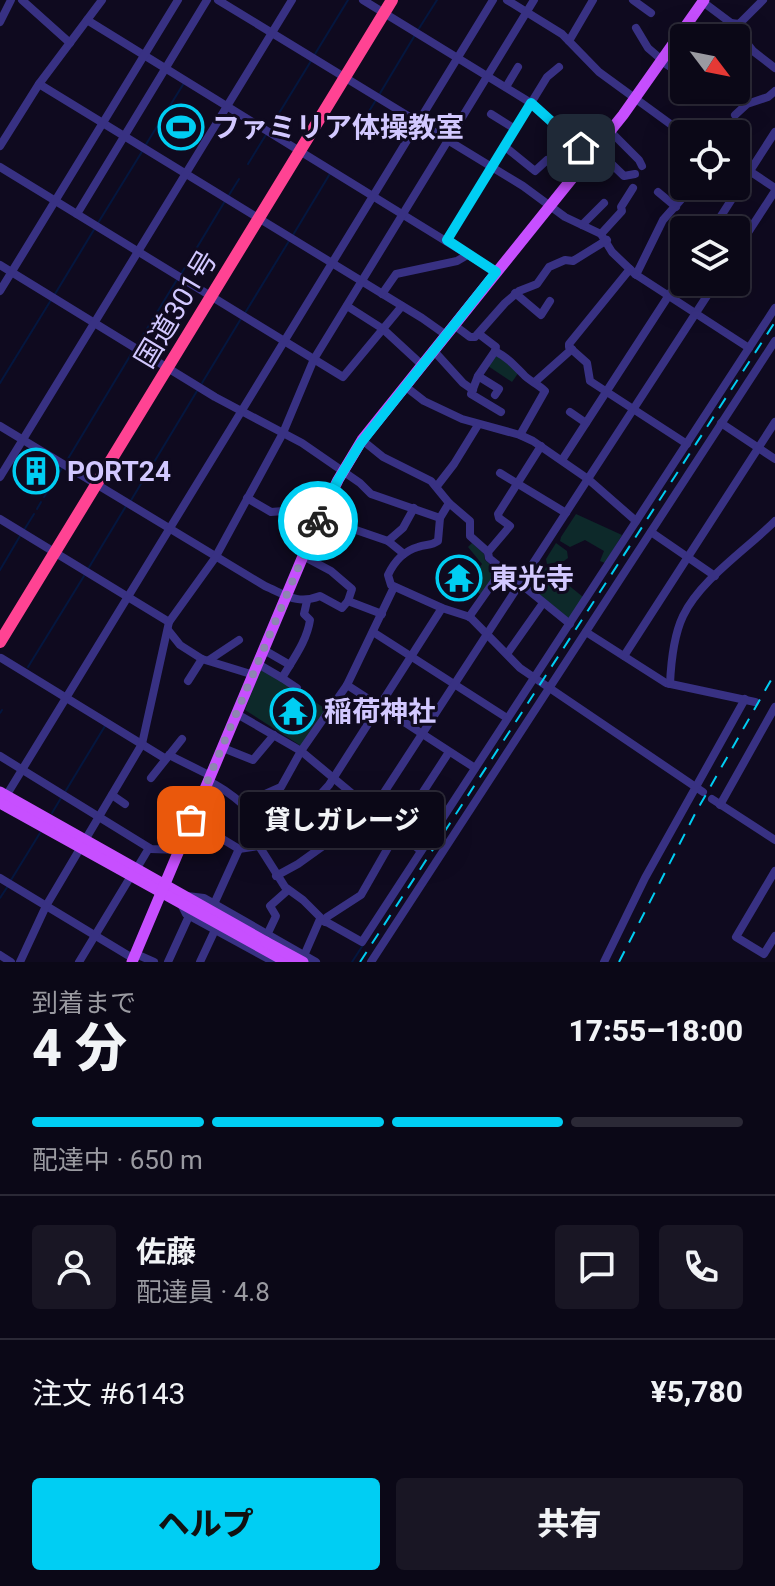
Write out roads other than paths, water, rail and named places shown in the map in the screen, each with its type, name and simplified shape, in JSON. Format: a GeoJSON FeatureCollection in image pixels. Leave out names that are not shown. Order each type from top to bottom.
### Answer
{"type":"FeatureCollection","features":[{"type":"Feature","properties":{"kind":"highway","name":"国道301号"},"geometry":{"type":"LineString","coordinates":[[0,642],[392,0]]}},
{"type":"Feature","properties":{"kind":"main road"},"geometry":{"type":"LineString","coordinates":[[687,24],[703,1]]}},
{"type":"Feature","properties":{"kind":"main road"},"geometry":{"type":"LineString","coordinates":[[134,958],[320,516],[343,471],[362,440],[593,153],[670,49]]}},
{"type":"Feature","properties":{"kind":"main road"},"geometry":{"type":"LineString","coordinates":[[2,800],[163,888],[287,962]]}},
{"type":"Feature","properties":{"kind":"main road"},"geometry":{"type":"LineString","coordinates":[[263,948],[303,960]]}},
{"type":"Feature","properties":{"kind":"street"},"geometry":{"type":"LineString","coordinates":[[0,22],[11,0]]}},
{"type":"Feature","properties":{"kind":"street"},"geometry":{"type":"LineString","coordinates":[[22,0],[70,43]]}},
{"type":"Feature","properties":{"kind":"street"},"geometry":{"type":"LineString","coordinates":[[0,146],[39,84],[102,0]]}},
{"type":"Feature","properties":{"kind":"street"},"geometry":{"type":"LineString","coordinates":[[0,291],[178,0]]}},
{"type":"Feature","properties":{"kind":"street"},"geometry":{"type":"LineString","coordinates":[[77,214],[207,0]]}},
{"type":"Feature","properties":{"kind":"street"},"geometry":{"type":"LineString","coordinates":[[218,0],[231,3],[272,33],[491,167],[550,207],[604,237],[612,252],[633,272],[749,348]]}},
{"type":"Feature","properties":{"kind":"street"},"geometry":{"type":"LineString","coordinates":[[0,477],[292,0]]}},
{"type":"Feature","properties":{"kind":"street"},"geometry":{"type":"LineString","coordinates":[[363,0],[531,103],[624,176],[635,174]]}},
{"type":"Feature","properties":{"kind":"street"},"geometry":{"type":"LineString","coordinates":[[2,800],[493,0]]}},
{"type":"Feature","properties":{"kind":"street"},"geometry":{"type":"LineString","coordinates":[[507,0],[569,41],[591,65],[670,124]]}},
{"type":"Feature","properties":{"kind":"street"},"geometry":{"type":"LineString","coordinates":[[20,962],[46,906],[142,744],[168,626],[215,558],[283,433],[314,359],[534,0]]}},
{"type":"Feature","properties":{"kind":"street"},"geometry":{"type":"LineString","coordinates":[[569,41],[593,0]]}},
{"type":"Feature","properties":{"kind":"street"},"geometry":{"type":"LineString","coordinates":[[633,0],[651,13]]}},
{"type":"Feature","properties":{"kind":"street"},"geometry":{"type":"LineString","coordinates":[[731,23],[739,24],[763,0]]}},
{"type":"Feature","properties":{"kind":"street"},"geometry":{"type":"LineString","coordinates":[[703,1],[731,23],[753,51],[775,68]]}},
{"type":"Feature","properties":{"kind":"street"},"geometry":{"type":"LineString","coordinates":[[87,20],[496,272]]}},
{"type":"Feature","properties":{"kind":"street"},"geometry":{"type":"LineString","coordinates":[[636,28],[648,48],[670,66]]}},
{"type":"Feature","properties":{"kind":"street"},"geometry":{"type":"LineString","coordinates":[[506,87],[518,67]]}},
{"type":"Feature","properties":{"kind":"street"},"geometry":{"type":"LineString","coordinates":[[447,240],[547,77],[559,67]]}},
{"type":"Feature","properties":{"kind":"street"},"geometry":{"type":"LineString","coordinates":[[39,84],[402,306],[472,338],[515,293],[537,284],[549,267],[565,260],[571,262],[604,237],[633,188]]}},
{"type":"Feature","properties":{"kind":"street"},"geometry":{"type":"LineString","coordinates":[[735,115],[747,104],[768,97],[775,91]]}},
{"type":"Feature","properties":{"kind":"street"},"geometry":{"type":"LineString","coordinates":[[491,114],[515,129]]}},
{"type":"Feature","properties":{"kind":"street"},"geometry":{"type":"LineString","coordinates":[[494,131],[500,120]]}},
{"type":"Feature","properties":{"kind":"street"},"geometry":{"type":"LineString","coordinates":[[610,131],[642,166]]}},
{"type":"Feature","properties":{"kind":"street"},"geometry":{"type":"LineString","coordinates":[[750,229],[775,189],[750,171],[775,132]]}},
{"type":"Feature","properties":{"kind":"street"},"geometry":{"type":"LineString","coordinates":[[504,146],[535,171],[547,160],[570,182]]}},
{"type":"Feature","properties":{"kind":"street"},"geometry":{"type":"LineString","coordinates":[[0,167],[343,377],[402,306]]}},
{"type":"Feature","properties":{"kind":"street"},"geometry":{"type":"LineString","coordinates":[[658,192],[676,207]]}},
{"type":"Feature","properties":{"kind":"street"},"geometry":{"type":"LineString","coordinates":[[682,200],[663,220],[633,272],[569,344],[587,363],[590,381],[687,444]]}},
{"type":"Feature","properties":{"kind":"street"},"geometry":{"type":"LineString","coordinates":[[582,225],[604,203]]}},
{"type":"Feature","properties":{"kind":"street"},"geometry":{"type":"LineString","coordinates":[[382,294],[396,274],[457,261],[469,254]]}},
{"type":"Feature","properties":{"kind":"street"},"geometry":{"type":"LineString","coordinates":[[0,265],[168,368],[283,433],[343,471],[371,494],[440,518]]}},
{"type":"Feature","properties":{"kind":"street"},"geometry":{"type":"LineString","coordinates":[[515,293],[541,315],[550,301]]}},
{"type":"Feature","properties":{"kind":"street"},"geometry":{"type":"LineString","coordinates":[[562,460],[669,296]]}},
{"type":"Feature","properties":{"kind":"street"},"geometry":{"type":"LineString","coordinates":[[276,876],[302,862],[372,811],[707,296]]}},
{"type":"Feature","properties":{"kind":"street"},"geometry":{"type":"LineString","coordinates":[[347,306],[383,329],[422,365]]}},
{"type":"Feature","properties":{"kind":"street"},"geometry":{"type":"LineString","coordinates":[[259,846],[288,890],[323,920],[362,942],[775,308]]}},
{"type":"Feature","properties":{"kind":"street"},"geometry":{"type":"LineString","coordinates":[[479,334],[496,347],[471,394],[501,412]]}},
{"type":"Feature","properties":{"kind":"street"},"geometry":{"type":"LineString","coordinates":[[371,962],[775,341]]}},
{"type":"Feature","properties":{"kind":"street"},"geometry":{"type":"LineString","coordinates":[[536,381],[572,349]]}},
{"type":"Feature","properties":{"kind":"street"},"geometry":{"type":"LineString","coordinates":[[434,351],[473,390]]}},
{"type":"Feature","properties":{"kind":"street"},"geometry":{"type":"LineString","coordinates":[[495,351],[512,360],[523,374],[536,381],[545,391],[520,435]]}},
{"type":"Feature","properties":{"kind":"street"},"geometry":{"type":"LineString","coordinates":[[478,376],[499,389],[495,395]]}},
{"type":"Feature","properties":{"kind":"street"},"geometry":{"type":"LineString","coordinates":[[406,387],[444,411],[478,425],[520,435],[541,446],[588,479],[636,521]]}},
{"type":"Feature","properties":{"kind":"street"},"geometry":{"type":"LineString","coordinates":[[570,412],[586,423]]}},
{"type":"Feature","properties":{"kind":"street"},"geometry":{"type":"LineString","coordinates":[[624,656],[775,422]]}},
{"type":"Feature","properties":{"kind":"street"},"geometry":{"type":"LineString","coordinates":[[721,423],[775,459]]}},
{"type":"Feature","properties":{"kind":"street"},"geometry":{"type":"LineString","coordinates":[[437,486],[478,425]]}},
{"type":"Feature","properties":{"kind":"street"},"geometry":{"type":"LineString","coordinates":[[0,426],[215,558],[287,595],[307,601],[320,596],[342,608],[352,589],[331,571],[303,556]]}},
{"type":"Feature","properties":{"kind":"street"},"geometry":{"type":"LineString","coordinates":[[362,440],[383,457],[437,486],[449,503],[471,522],[470,536],[488,552],[489,558],[570,624]]}},
{"type":"Feature","properties":{"kind":"street"},"geometry":{"type":"LineString","coordinates":[[488,552],[510,526],[498,514],[541,446]]}},
{"type":"Feature","properties":{"kind":"street"},"geometry":{"type":"LineString","coordinates":[[500,473],[566,513]]}},
{"type":"Feature","properties":{"kind":"street"},"geometry":{"type":"LineString","coordinates":[[247,498],[271,512],[296,510],[320,516],[388,541],[404,554]]}},
{"type":"Feature","properties":{"kind":"street"},"geometry":{"type":"LineString","coordinates":[[449,503],[440,518],[440,535],[435,543],[404,554],[388,575],[389,582],[394,587],[469,617],[535,678],[699,789]]}},
{"type":"Feature","properties":{"kind":"street"},"geometry":{"type":"LineString","coordinates":[[388,541],[403,528],[414,508]]}},
{"type":"Feature","properties":{"kind":"street"},"geometry":{"type":"LineString","coordinates":[[0,519],[128,597],[168,626],[180,645],[221,667],[256,669],[282,678],[297,688]]}},
{"type":"Feature","properties":{"kind":"street"},"geometry":{"type":"LineString","coordinates":[[670,684],[682,619],[694,599],[775,521]]}},
{"type":"Feature","properties":{"kind":"street"},"geometry":{"type":"LineString","coordinates":[[651,532],[715,576]]}},
{"type":"Feature","properties":{"kind":"street"},"geometry":{"type":"LineString","coordinates":[[469,617],[502,570]]}},
{"type":"Feature","properties":{"kind":"street"},"geometry":{"type":"LineString","coordinates":[[263,795],[281,787],[301,751],[347,685],[394,587]]}},
{"type":"Feature","properties":{"kind":"street"},"geometry":{"type":"LineString","coordinates":[[282,678],[304,642],[310,620],[304,614],[307,601]]}},
{"type":"Feature","properties":{"kind":"street"},"geometry":{"type":"LineString","coordinates":[[348,601],[382,614]]}},
{"type":"Feature","properties":{"kind":"street"},"geometry":{"type":"LineString","coordinates":[[507,654],[543,603]]}},
{"type":"Feature","properties":{"kind":"street"},"geometry":{"type":"LineString","coordinates":[[191,820],[239,849],[259,846],[285,834],[329,785],[442,608]]}},
{"type":"Feature","properties":{"kind":"street"},"geometry":{"type":"LineString","coordinates":[[373,632],[507,718]]}},
{"type":"Feature","properties":{"kind":"street"},"geometry":{"type":"LineString","coordinates":[[586,632],[670,684],[755,702]]}},
{"type":"Feature","properties":{"kind":"street"},"geometry":{"type":"LineString","coordinates":[[188,681],[205,659],[239,640]]}},
{"type":"Feature","properties":{"kind":"street"},"geometry":{"type":"LineString","coordinates":[[264,650],[290,665]]}},
{"type":"Feature","properties":{"kind":"street"},"geometry":{"type":"LineString","coordinates":[[0,658],[142,744],[209,778],[265,825],[274,838]]}},
{"type":"Feature","properties":{"kind":"street"},"geometry":{"type":"LineString","coordinates":[[347,685],[475,768]]}},
{"type":"Feature","properties":{"kind":"street"},"geometry":{"type":"LineString","coordinates":[[604,962],[645,878],[699,789],[745,699]]}},
{"type":"Feature","properties":{"kind":"street"},"geometry":{"type":"LineString","coordinates":[[765,704],[775,707],[743,765],[716,802],[775,840]]}},
{"type":"Feature","properties":{"kind":"street"},"geometry":{"type":"LineString","coordinates":[[237,714],[301,751],[421,851]]}},
{"type":"Feature","properties":{"kind":"street"},"geometry":{"type":"LineString","coordinates":[[223,748],[253,760],[274,735]]}},
{"type":"Feature","properties":{"kind":"street"},"geometry":{"type":"LineString","coordinates":[[151,778],[182,739]]}},
{"type":"Feature","properties":{"kind":"street"},"geometry":{"type":"LineString","coordinates":[[316,962],[303,960],[323,920],[361,895],[449,752]]}},
{"type":"Feature","properties":{"kind":"street"},"geometry":{"type":"LineString","coordinates":[[0,756],[149,848],[179,850]]}},
{"type":"Feature","properties":{"kind":"street"},"geometry":{"type":"LineString","coordinates":[[112,795],[125,804]]}},
{"type":"Feature","properties":{"kind":"street"},"geometry":{"type":"LineString","coordinates":[[241,822],[250,813]]}},
{"type":"Feature","properties":{"kind":"street"},"geometry":{"type":"LineString","coordinates":[[79,962],[149,848]]}},
{"type":"Feature","properties":{"kind":"street"},"geometry":{"type":"LineString","coordinates":[[214,904],[239,849]]}},
{"type":"Feature","properties":{"kind":"street"},"geometry":{"type":"LineString","coordinates":[[775,871],[736,937],[764,954],[775,936]]}},
{"type":"Feature","properties":{"kind":"street"},"geometry":{"type":"LineString","coordinates":[[0,878],[134,958],[154,962]]}},
{"type":"Feature","properties":{"kind":"street"},"geometry":{"type":"LineString","coordinates":[[263,948],[276,916],[270,906],[288,890]]}},
{"type":"Feature","properties":{"kind":"street"},"geometry":{"type":"LineString","coordinates":[[263,948],[215,930],[189,916],[183,900],[204,898],[214,904],[263,948],[274,962]]}},
{"type":"Feature","properties":{"kind":"street"},"geometry":{"type":"LineString","coordinates":[[168,962],[189,916]]}},
{"type":"Feature","properties":{"kind":"street"},"geometry":{"type":"LineString","coordinates":[[200,962],[215,930]]}},
{"type":"Feature","properties":{"kind":"street"},"geometry":{"type":"LineString","coordinates":[[0,955],[11,962]]}},
{"type":"Feature","properties":{"kind":"waterway"},"geometry":{"type":"LineString","coordinates":[[315,54],[348,0]]}},
{"type":"Feature","properties":{"kind":"waterway"},"geometry":{"type":"LineString","coordinates":[[418,30],[437,0]]}},
{"type":"Feature","properties":{"kind":"waterway"},"geometry":{"type":"LineString","coordinates":[[379,95],[415,35]]}},
{"type":"Feature","properties":{"kind":"waterway"},"geometry":{"type":"LineString","coordinates":[[273,123],[311,61]]}},
{"type":"Feature","properties":{"kind":"waterway"},"geometry":{"type":"LineString","coordinates":[[145,146],[184,83]]}},
{"type":"Feature","properties":{"kind":"waterway"},"geometry":{"type":"LineString","coordinates":[[358,129],[376,100]]}},
{"type":"Feature","properties":{"kind":"waterway"},"geometry":{"type":"LineString","coordinates":[[248,164],[267,133]]}},
{"type":"Feature","properties":{"kind":"waterway"},"geometry":{"type":"LineString","coordinates":[[98,223],[143,150]]}},
{"type":"Feature","properties":{"kind":"waterway"},"geometry":{"type":"LineString","coordinates":[[293,235],[331,172]]}},
{"type":"Feature","properties":{"kind":"waterway"},"geometry":{"type":"LineString","coordinates":[[229,195],[239,179]]}},
{"type":"Feature","properties":{"kind":"waterway"},"geometry":{"type":"LineString","coordinates":[[181,274],[225,201]]}},
{"type":"Feature","properties":{"kind":"waterway"},"geometry":{"type":"LineString","coordinates":[[55,294],[95,228]]}},
{"type":"Feature","properties":{"kind":"waterway"},"geometry":{"type":"LineString","coordinates":[[245,313],[289,241]]}},
{"type":"Feature","properties":{"kind":"waterway"},"geometry":{"type":"LineString","coordinates":[[137,345],[178,278]]}},
{"type":"Feature","properties":{"kind":"waterway"},"geometry":{"type":"LineString","coordinates":[[0,383],[51,300]]}},
{"type":"Feature","properties":{"kind":"waterway"},"geometry":{"type":"LineString","coordinates":[[202,383],[242,317]]}},
{"type":"Feature","properties":{"kind":"waterway"},"geometry":{"type":"LineString","coordinates":[[66,462],[133,351]]}},
{"type":"Feature","properties":{"kind":"waterway"},"geometry":{"type":"LineString","coordinates":[[130,502],[197,391]]}},
{"type":"Feature","properties":{"kind":"waterway"},"geometry":{"type":"LineString","coordinates":[[56,478],[62,468]]}},
{"type":"Feature","properties":{"kind":"waterway"},"geometry":{"type":"LineString","coordinates":[[44,497],[53,483]]}},
{"type":"Feature","properties":{"kind":"waterway"},"geometry":{"type":"LineString","coordinates":[[37,509],[41,502]]}},
{"type":"Feature","properties":{"kind":"waterway"},"geometry":{"type":"LineString","coordinates":[[88,569],[126,506]]}},
{"type":"Feature","properties":{"kind":"waterway"},"geometry":{"type":"LineString","coordinates":[[24,530],[34,514]]}},
{"type":"Feature","properties":{"kind":"waterway"},"geometry":{"type":"LineString","coordinates":[[0,570],[20,536]]}},
{"type":"Feature","properties":{"kind":"waterway"},"geometry":{"type":"LineString","coordinates":[[28,667],[84,576]]}},
{"type":"Feature","properties":{"kind":"waterway"},"geometry":{"type":"LineString","coordinates":[[65,792],[105,726]]}},
{"type":"Feature","properties":{"kind":"waterway"},"geometry":{"type":"LineString","coordinates":[[52,813],[61,798]]}},
{"type":"Feature","properties":{"kind":"waterway"},"geometry":{"type":"LineString","coordinates":[[11,880],[40,833]]}},
{"type":"Feature","properties":{"kind":"waterway"},"geometry":{"type":"LineString","coordinates":[[0,898],[8,886]]}},
{"type":"Feature","properties":{"kind":"waterway"},"geometry":{"type":"LineString","coordinates":[[352,962],[363,945]]}},
{"type":"Feature","properties":{"kind":"railway"},"geometry":{"type":"LineString","coordinates":[[360,962],[775,322]]}},
{"type":"Feature","properties":{"kind":"railway"},"geometry":{"type":"LineString","coordinates":[[619,962],[696,812],[775,673]]}},
{"type":"Feature","properties":{"kind":"place","name":"ファミリア体操教室"},"geometry":{"type":"Point","coordinates":[181,127]}},
{"type":"Feature","properties":{"kind":"place","name":"PORT24"},"geometry":{"type":"Point","coordinates":[36,471]}},
{"type":"Feature","properties":{"kind":"place","name":"東光寺"},"geometry":{"type":"Point","coordinates":[459,578]}},
{"type":"Feature","properties":{"kind":"place","name":"稲荷神社"},"geometry":{"type":"Point","coordinates":[293,711]}},
{"type":"Feature","properties":{"kind":"place","name":"貸しガレージ"},"geometry":{"type":"Point","coordinates":[191,820]}}]}
